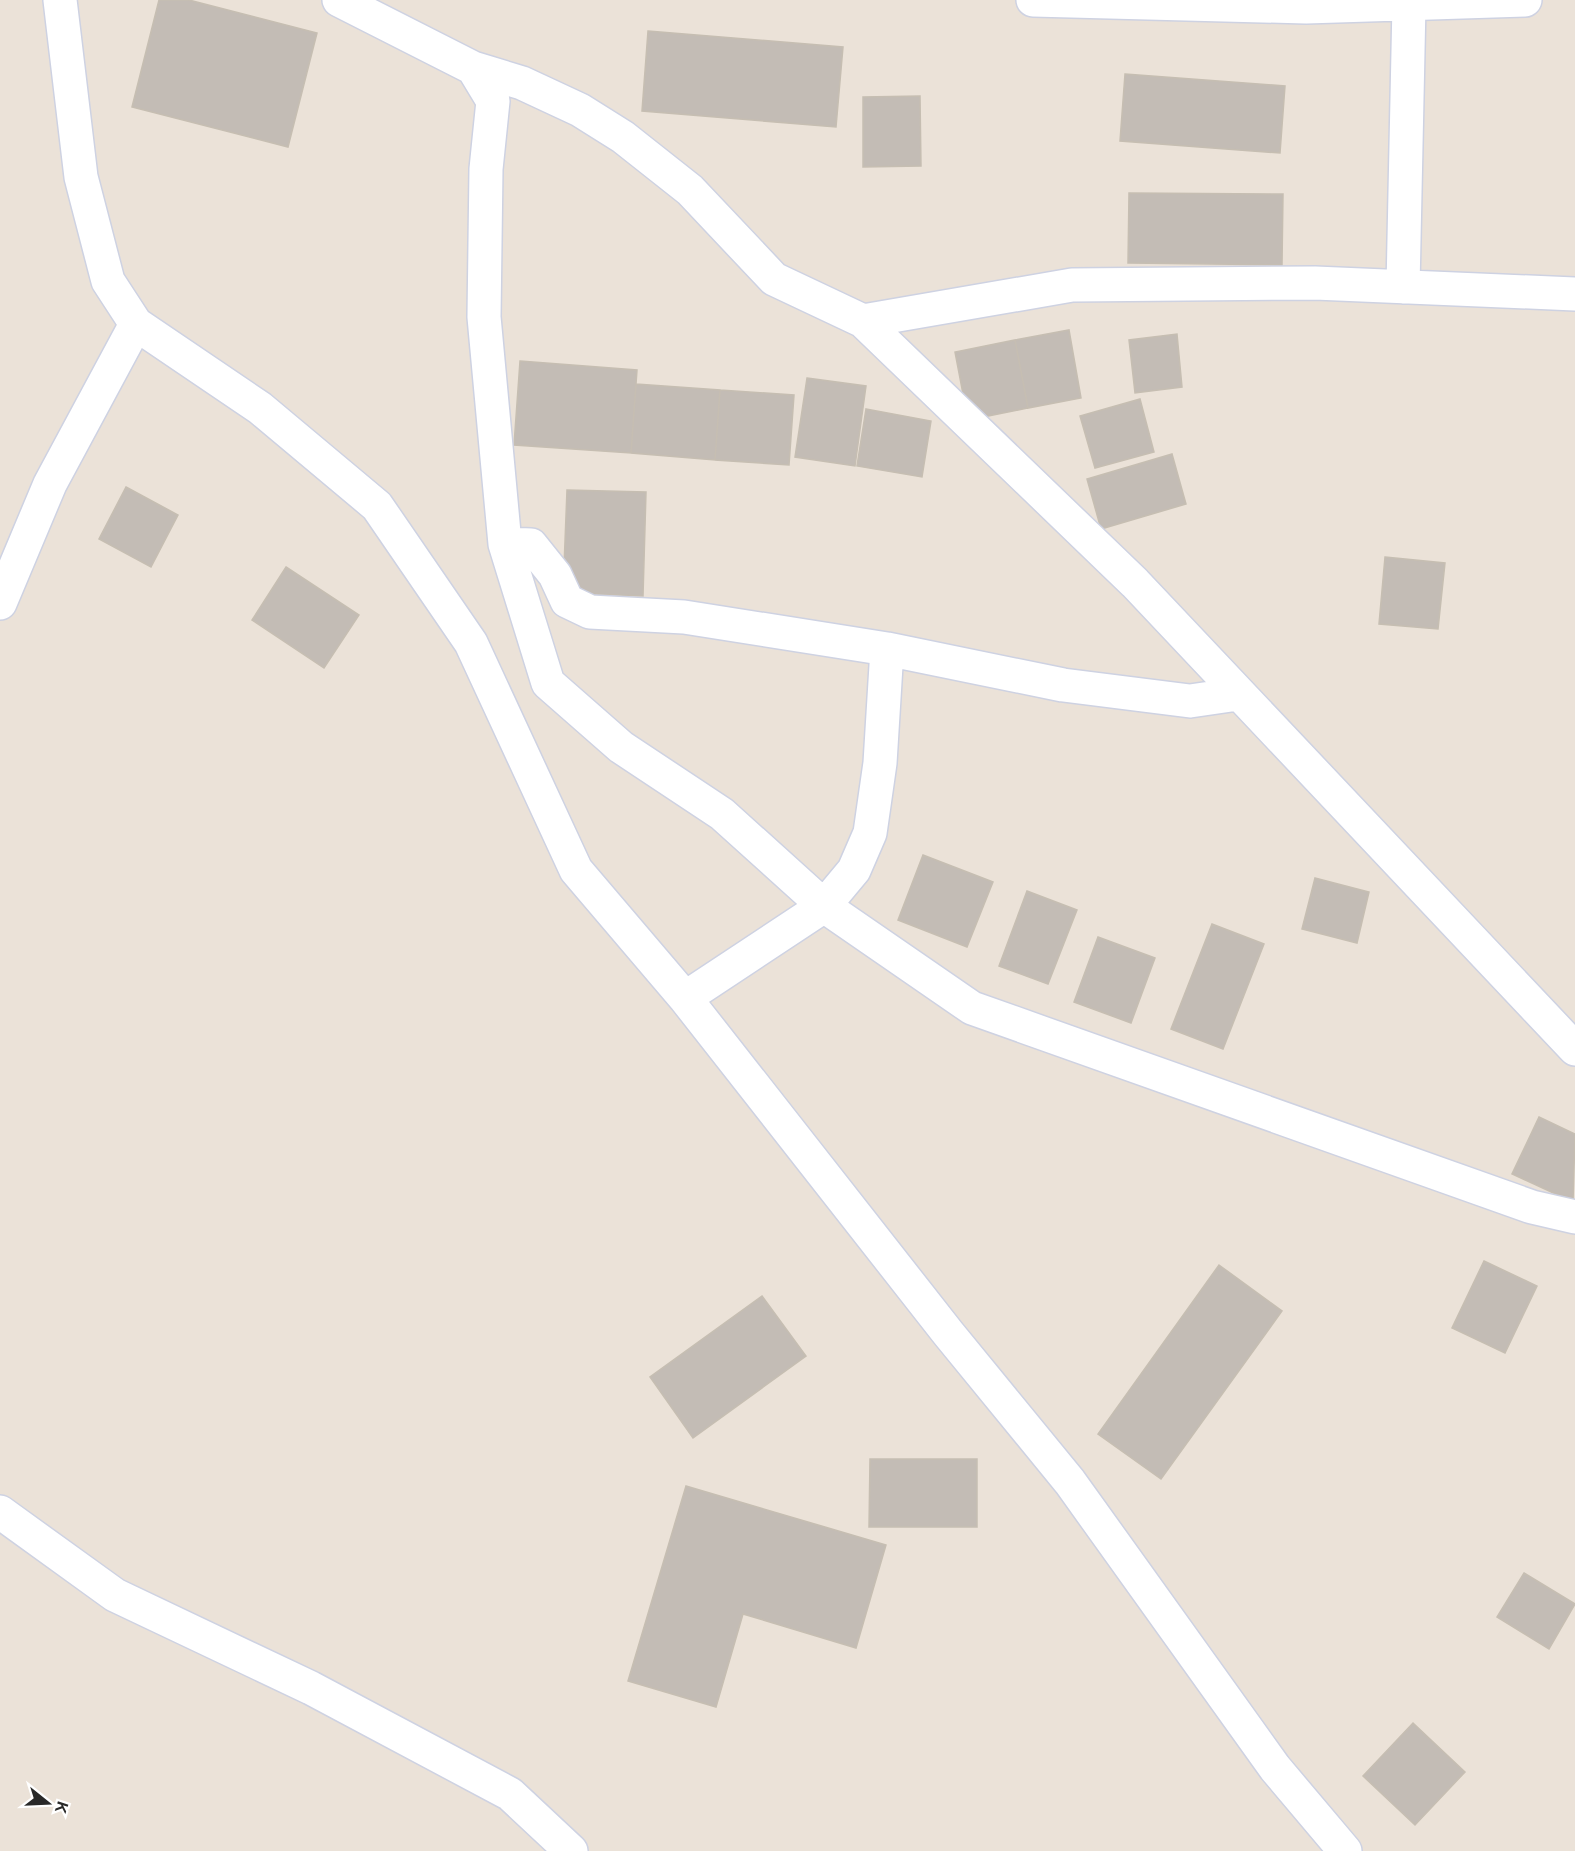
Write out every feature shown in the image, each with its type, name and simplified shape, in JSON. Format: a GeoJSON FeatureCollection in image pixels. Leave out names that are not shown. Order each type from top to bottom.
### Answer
{"type":"FeatureCollection","features":[{"type":"Feature","properties":{"kind":"street"},"geometry":{"type":"LineString","coordinates":[[60,0],[81,177],[108,281],[136,324],[260,408],[377,506],[471,643],[576,870],[686,998],[948,1333],[1070,1482],[1275,1768],[1345,1851]]}},
{"type":"Feature","properties":{"kind":"street"},"geometry":{"type":"LineString","coordinates":[[339,0],[473,68],[522,83],[580,110],[623,137],[690,190],[774,279],[863,321],[1135,583],[1575,1049]]}},
{"type":"Feature","properties":{"kind":"street"},"geometry":{"type":"LineString","coordinates":[[1034,0],[1306,4],[1409,4],[1525,0]]}},
{"type":"Feature","properties":{"kind":"street"},"geometry":{"type":"LineString","coordinates":[[1403,287],[1409,4]]}},
{"type":"Feature","properties":{"kind":"street"},"geometry":{"type":"LineString","coordinates":[[473,68],[493,101],[486,169],[484,317],[505,544],[548,683],[621,747],[722,814],[824,906],[972,1008],[1532,1207],[1575,1217]]}},
{"type":"Feature","properties":{"kind":"street"},"geometry":{"type":"LineString","coordinates":[[863,321],[1072,285],[1315,284],[1575,294]]}},
{"type":"Feature","properties":{"kind":"street"},"geometry":{"type":"LineString","coordinates":[[0,603],[50,484],[136,324]]}},
{"type":"Feature","properties":{"kind":"street"},"geometry":{"type":"LineString","coordinates":[[505,544],[531,545],[555,575],[567,601],[590,612],[684,617],[887,650],[1075,686],[1190,701],[1238,694]]}},
{"type":"Feature","properties":{"kind":"street"},"geometry":{"type":"LineString","coordinates":[[686,998],[824,906],[854,870],[870,833],[880,763],[887,650]]}},
{"type":"Feature","properties":{"kind":"street"},"geometry":{"type":"LineString","coordinates":[[0,1512],[115,1594],[311,1688],[510,1794],[571,1851]]}},
{"type":"Feature","properties":{"kind":"building"},"geometry":{"type":"Polygon","coordinates":[[[159,0],[189,0],[317,33],[288,147],[132,107],[159,0]]]}},
{"type":"Feature","properties":{"kind":"building"},"geometry":{"type":"Polygon","coordinates":[[[648,31],[843,47],[836,127],[642,111],[648,31]]]}},
{"type":"Feature","properties":{"kind":"building"},"geometry":{"type":"Polygon","coordinates":[[[1125,74],[1285,86],[1280,153],[1120,141],[1125,74]]]}},
{"type":"Feature","properties":{"kind":"building"},"geometry":{"type":"Polygon","coordinates":[[[920,96],[921,166],[863,167],[863,97],[920,96]]]}},
{"type":"Feature","properties":{"kind":"building"},"geometry":{"type":"Polygon","coordinates":[[[1129,193],[1283,194],[1282,265],[1128,263],[1129,193]]]}},
{"type":"Feature","properties":{"kind":"building"},"geometry":{"type":"Polygon","coordinates":[[[1069,330],[1081,398],[1028,408],[1015,340],[1069,330]]]}},
{"type":"Feature","properties":{"kind":"building"},"geometry":{"type":"Polygon","coordinates":[[[1177,334],[1182,387],[1135,393],[1129,340],[1177,334]]]}},
{"type":"Feature","properties":{"kind":"building"},"geometry":{"type":"Polygon","coordinates":[[[1015,340],[1028,408],[968,420],[955,352],[1015,340]]]}},
{"type":"Feature","properties":{"kind":"building"},"geometry":{"type":"Polygon","coordinates":[[[520,361],[637,370],[631,453],[514,445],[520,361]]]}},
{"type":"Feature","properties":{"kind":"building"},"geometry":{"type":"Polygon","coordinates":[[[807,378],[866,386],[855,466],[795,457],[807,378]]]}},
{"type":"Feature","properties":{"kind":"building"},"geometry":{"type":"Polygon","coordinates":[[[636,384],[720,390],[715,460],[631,453],[636,384]]]}},
{"type":"Feature","properties":{"kind":"building"},"geometry":{"type":"Polygon","coordinates":[[[720,390],[794,395],[789,465],[715,460],[720,390]]]}},
{"type":"Feature","properties":{"kind":"building"},"geometry":{"type":"Polygon","coordinates":[[[1140,399],[1154,452],[1095,468],[1080,416],[1140,399]]]}},
{"type":"Feature","properties":{"kind":"building"},"geometry":{"type":"Polygon","coordinates":[[[866,409],[931,421],[922,477],[857,466],[866,409]]]}},
{"type":"Feature","properties":{"kind":"building"},"geometry":{"type":"Polygon","coordinates":[[[1172,454],[1186,504],[1101,529],[1087,479],[1172,454]]]}},
{"type":"Feature","properties":{"kind":"building"},"geometry":{"type":"Polygon","coordinates":[[[126,487],[178,515],[151,567],[99,539],[126,487]]]}},
{"type":"Feature","properties":{"kind":"building"},"geometry":{"type":"Polygon","coordinates":[[[567,490],[646,492],[643,596],[563,593],[567,490]]]}},
{"type":"Feature","properties":{"kind":"building"},"geometry":{"type":"Polygon","coordinates":[[[1385,557],[1445,563],[1438,629],[1379,624],[1385,557]]]}},
{"type":"Feature","properties":{"kind":"building"},"geometry":{"type":"Polygon","coordinates":[[[286,567],[359,615],[324,668],[252,620],[286,567]]]}},
{"type":"Feature","properties":{"kind":"building"},"geometry":{"type":"Polygon","coordinates":[[[923,855],[993,882],[967,947],[898,920],[923,855]]]}},
{"type":"Feature","properties":{"kind":"building"},"geometry":{"type":"Polygon","coordinates":[[[1315,878],[1369,892],[1357,943],[1302,929],[1315,878]]]}},
{"type":"Feature","properties":{"kind":"building"},"geometry":{"type":"Polygon","coordinates":[[[1027,891],[1077,910],[1048,984],[999,966],[1027,891]]]}},
{"type":"Feature","properties":{"kind":"building"},"geometry":{"type":"Polygon","coordinates":[[[1212,924],[1264,944],[1223,1049],[1171,1029],[1212,924]]]}},
{"type":"Feature","properties":{"kind":"building"},"geometry":{"type":"Polygon","coordinates":[[[1098,937],[1155,958],[1131,1023],[1074,1002],[1098,937]]]}},
{"type":"Feature","properties":{"kind":"building"},"geometry":{"type":"Polygon","coordinates":[[[1539,1117],[1575,1134],[1573,1202],[1512,1174],[1539,1117]]]}},
{"type":"Feature","properties":{"kind":"building"},"geometry":{"type":"Polygon","coordinates":[[[1484,1261],[1537,1286],[1505,1353],[1452,1328],[1484,1261]]]}},
{"type":"Feature","properties":{"kind":"building"},"geometry":{"type":"Polygon","coordinates":[[[1219,1265],[1282,1311],[1161,1479],[1098,1434],[1219,1265]]]}},
{"type":"Feature","properties":{"kind":"building"},"geometry":{"type":"Polygon","coordinates":[[[762,1296],[806,1356],[693,1438],[650,1377],[762,1296]]]}},
{"type":"Feature","properties":{"kind":"building"},"geometry":{"type":"Polygon","coordinates":[[[870,1459],[977,1459],[977,1527],[869,1527],[870,1459]]]}},
{"type":"Feature","properties":{"kind":"building"},"geometry":{"type":"Polygon","coordinates":[[[686,1486],[886,1545],[856,1648],[743,1614],[716,1707],[628,1681],[686,1486]]]}},
{"type":"Feature","properties":{"kind":"building"},"geometry":{"type":"Polygon","coordinates":[[[1524,1573],[1575,1604],[1549,1649],[1497,1617],[1524,1573]]]}},
{"type":"Feature","properties":{"kind":"building"},"geometry":{"type":"Polygon","coordinates":[[[1413,1723],[1465,1772],[1415,1825],[1363,1776],[1413,1723]]]}}]}
